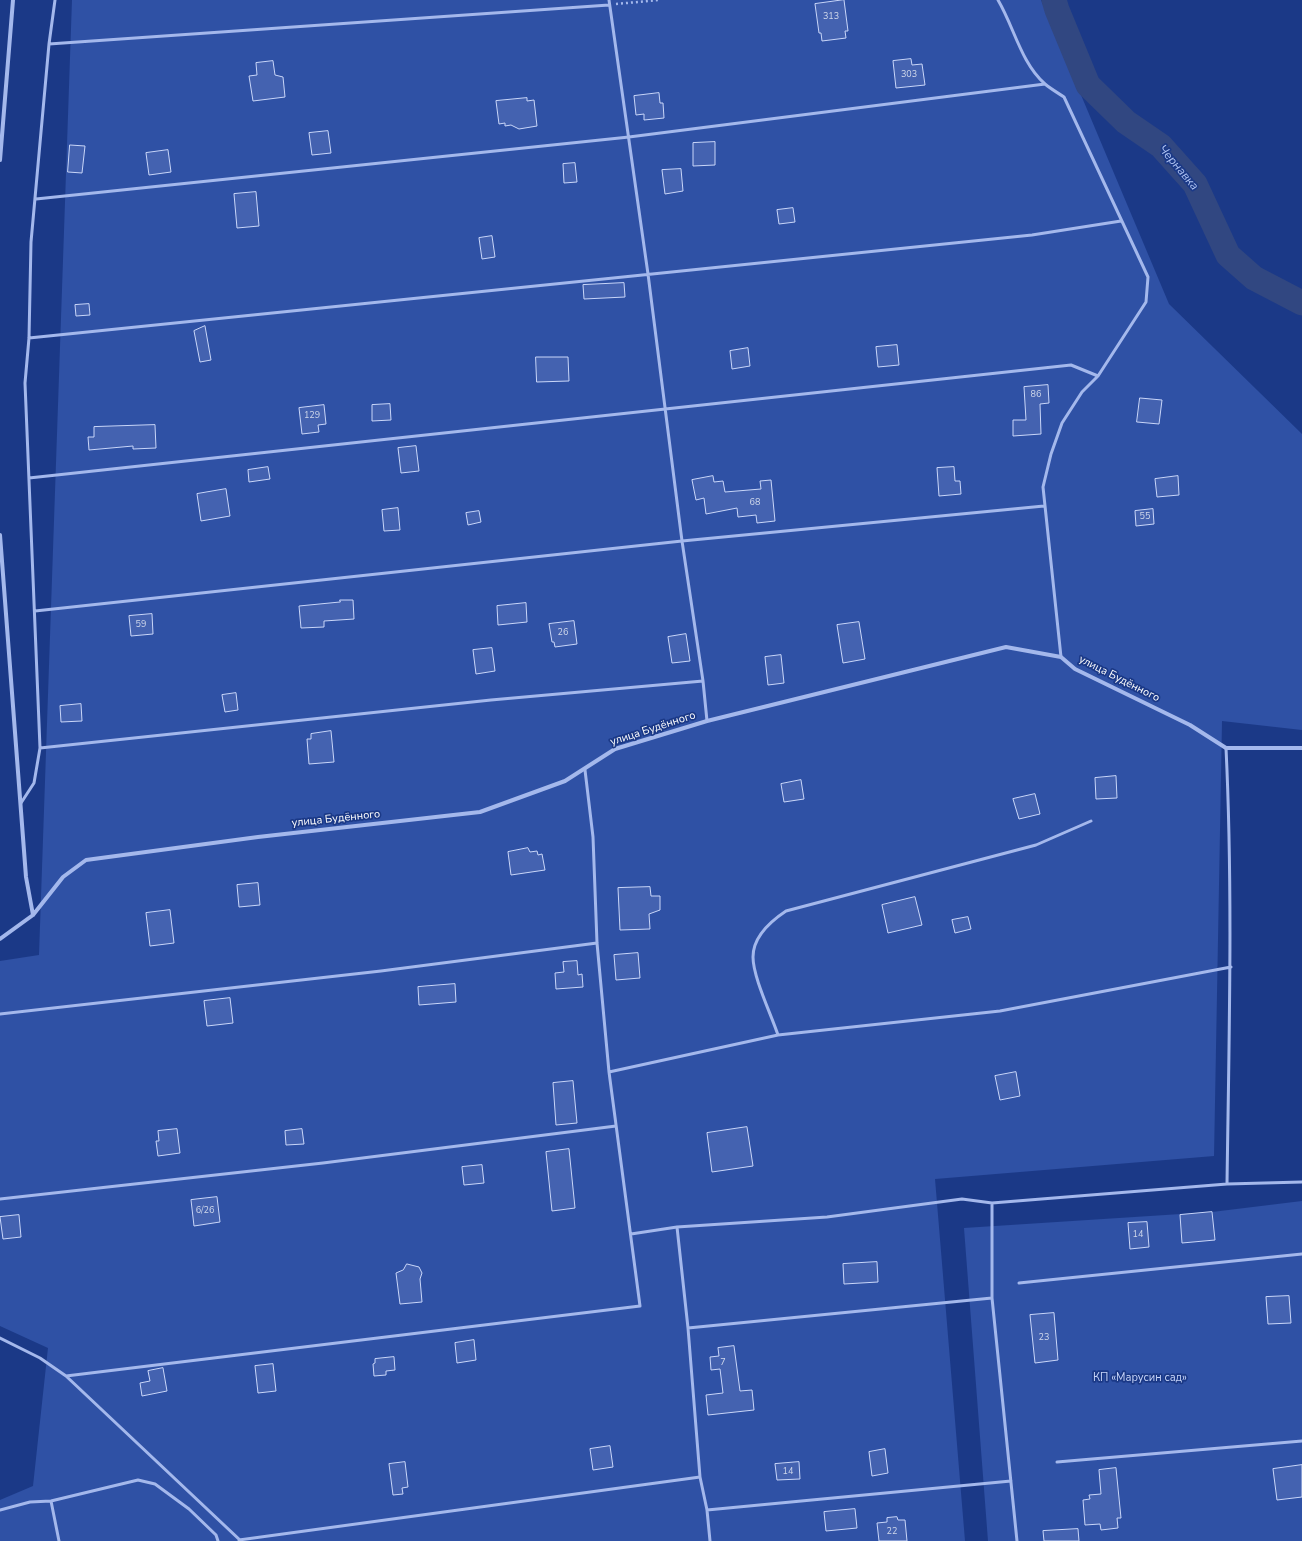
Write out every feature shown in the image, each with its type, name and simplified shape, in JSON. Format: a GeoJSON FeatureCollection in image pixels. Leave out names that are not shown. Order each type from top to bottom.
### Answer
{"type":"FeatureCollection","features":[{"type":"Feature","properties":{"kind":"street"},"geometry":{"type":"LineString","coordinates":[[0,160],[13,0]]}},
{"type":"Feature","properties":{"kind":"street"},"geometry":{"type":"LineString","coordinates":[[0,535],[26,877],[32,915]]}},
{"type":"Feature","properties":{"kind":"street","name":"улица Будённого"},"geometry":{"type":"LineString","coordinates":[[0,939],[32,915],[63,878],[86,860],[258,837],[480,812],[565,781],[585,770],[615,748],[707,721],[1006,647],[1061,657],[1075,669],[1190,725],[1226,748]]}},
{"type":"Feature","properties":{"kind":"street"},"geometry":{"type":"LineString","coordinates":[[1226,748],[1302,748]]}},
{"type":"Feature","properties":{"kind":"lane"},"geometry":{"type":"LineString","coordinates":[[21,803],[34,783],[40,748],[25,384],[29,338],[31,242],[49,44],[55,0]]}},
{"type":"Feature","properties":{"kind":"lane"},"geometry":{"type":"LineString","coordinates":[[609,0],[648,274],[682,541],[703,681],[707,721]]}},
{"type":"Feature","properties":{"kind":"lane"},"geometry":{"type":"LineString","coordinates":[[998,0],[1008,17],[1025,57],[1045,84],[1064,97],[1148,277],[1146,302],[1098,376],[1082,392],[1062,422],[1051,454],[1044,487],[1044,506],[1061,657]]}},
{"type":"Feature","properties":{"kind":"lane"},"geometry":{"type":"LineString","coordinates":[[49,44],[609,5]]}},
{"type":"Feature","properties":{"kind":"lane"},"geometry":{"type":"LineString","coordinates":[[36,199],[629,137],[1045,84]]}},
{"type":"Feature","properties":{"kind":"lane"},"geometry":{"type":"LineString","coordinates":[[29,338],[1032,235],[1121,220]]}},
{"type":"Feature","properties":{"kind":"lane"},"geometry":{"type":"LineString","coordinates":[[29,478],[1071,365],[1098,376]]}},
{"type":"Feature","properties":{"kind":"lane"},"geometry":{"type":"LineString","coordinates":[[35,610],[682,541],[1044,506]]}},
{"type":"Feature","properties":{"kind":"lane"},"geometry":{"type":"LineString","coordinates":[[40,748],[491,700],[703,681]]}},
{"type":"Feature","properties":{"kind":"lane"},"geometry":{"type":"LineString","coordinates":[[1226,748],[1230,825],[1231,967],[1227,1184]]}},
{"type":"Feature","properties":{"kind":"lane"},"geometry":{"type":"LineString","coordinates":[[66,1376],[640,1306],[609,1072],[597,943],[593,837],[585,770]]}},
{"type":"Feature","properties":{"kind":"lane"},"geometry":{"type":"LineString","coordinates":[[778,1034],[757,975],[753,956],[758,938],[772,921],[786,910],[1036,845],[1091,821]]}},
{"type":"Feature","properties":{"kind":"lane"},"geometry":{"type":"LineString","coordinates":[[0,1014],[382,971],[597,943]]}},
{"type":"Feature","properties":{"kind":"lane"},"geometry":{"type":"LineString","coordinates":[[609,1072],[778,1034],[1000,1011],[1231,967]]}},
{"type":"Feature","properties":{"kind":"lane"},"geometry":{"type":"LineString","coordinates":[[0,1199],[322,1163],[616,1126]]}},
{"type":"Feature","properties":{"kind":"lane"},"geometry":{"type":"LineString","coordinates":[[631,1234],[677,1227],[828,1217],[962,1199],[992,1203],[1227,1184],[1302,1182]]}},
{"type":"Feature","properties":{"kind":"lane"},"geometry":{"type":"LineString","coordinates":[[992,1203],[992,1298],[1017,1541]]}},
{"type":"Feature","properties":{"kind":"lane"},"geometry":{"type":"LineString","coordinates":[[677,1227],[688,1328],[700,1477],[707,1510],[710,1541]]}},
{"type":"Feature","properties":{"kind":"lane"},"geometry":{"type":"LineString","coordinates":[[1019,1283],[1302,1254]]}},
{"type":"Feature","properties":{"kind":"lane"},"geometry":{"type":"LineString","coordinates":[[688,1328],[992,1298]]}},
{"type":"Feature","properties":{"kind":"lane"},"geometry":{"type":"LineString","coordinates":[[0,1338],[40,1358],[66,1376],[240,1540],[700,1477]]}},
{"type":"Feature","properties":{"kind":"lane"},"geometry":{"type":"LineString","coordinates":[[1057,1462],[1302,1441]]}},
{"type":"Feature","properties":{"kind":"lane"},"geometry":{"type":"LineString","coordinates":[[0,1510],[30,1502],[51,1501],[138,1480],[155,1484],[189,1509],[216,1535],[218,1541]]}},
{"type":"Feature","properties":{"kind":"lane"},"geometry":{"type":"LineString","coordinates":[[707,1510],[1011,1481]]}},
{"type":"Feature","properties":{"kind":"lane"},"geometry":{"type":"LineString","coordinates":[[51,1501],[59,1541]]}},
{"type":"Feature","properties":{"kind":"path"},"geometry":{"type":"LineString","coordinates":[[609,5],[659,0]]}},
{"type":"Feature","properties":{"kind":"green space"},"geometry":{"type":"Polygon","coordinates":[[[72,0],[1041,0],[1169,304],[1302,434],[1302,730],[1222,721],[1214,1156],[935,1179],[965,1541],[0,1541],[0,1500],[33,1486],[48,1348],[0,1326],[0,961],[39,955],[72,0]]]}},
{"type":"Feature","properties":{"kind":"green space","name":"КП «Марусин сад»"},"geometry":{"type":"Polygon","coordinates":[[[1302,1201],[1302,1541],[988,1541],[964,1228],[1212,1212],[1302,1201]]]}},
{"type":"Feature","properties":{"kind":"building"},"geometry":{"type":"Polygon","coordinates":[[[844,0],[848,31],[845,31],[846,38],[822,41],[821,33],[819,33],[815,4],[844,0]]]}},
{"type":"Feature","properties":{"kind":"building"},"geometry":{"type":"Polygon","coordinates":[[[911,59],[912,65],[922,64],[925,85],[896,88],[893,61],[911,59]]]}},
{"type":"Feature","properties":{"kind":"building"},"geometry":{"type":"Polygon","coordinates":[[[273,61],[275,75],[283,77],[285,97],[253,101],[249,76],[257,75],[256,63],[273,61]]]}},
{"type":"Feature","properties":{"kind":"building"},"geometry":{"type":"Polygon","coordinates":[[[659,93],[660,103],[663,103],[664,118],[644,120],[644,114],[636,115],[634,96],[659,93]]]}},
{"type":"Feature","properties":{"kind":"building"},"geometry":{"type":"Polygon","coordinates":[[[527,98],[527,101],[534,100],[537,126],[519,129],[511,125],[505,126],[505,123],[499,124],[496,101],[527,98]]]}},
{"type":"Feature","properties":{"kind":"building"},"geometry":{"type":"Polygon","coordinates":[[[328,131],[331,153],[312,155],[309,133],[328,131]]]}},
{"type":"Feature","properties":{"kind":"building"},"geometry":{"type":"Polygon","coordinates":[[[715,142],[715,165],[693,166],[693,143],[715,142]]]}},
{"type":"Feature","properties":{"kind":"building"},"geometry":{"type":"Polygon","coordinates":[[[70,145],[85,146],[82,173],[68,172],[70,145]]]}},
{"type":"Feature","properties":{"kind":"building"},"geometry":{"type":"Polygon","coordinates":[[[168,150],[171,172],[149,175],[146,153],[168,150]]]}},
{"type":"Feature","properties":{"kind":"building"},"geometry":{"type":"Polygon","coordinates":[[[575,163],[577,182],[564,183],[563,164],[575,163]]]}},
{"type":"Feature","properties":{"kind":"building"},"geometry":{"type":"Polygon","coordinates":[[[681,169],[683,191],[665,194],[662,170],[681,169]]]}},
{"type":"Feature","properties":{"kind":"building"},"geometry":{"type":"Polygon","coordinates":[[[256,192],[259,226],[237,228],[234,194],[256,192]]]}},
{"type":"Feature","properties":{"kind":"building"},"geometry":{"type":"Polygon","coordinates":[[[793,208],[795,222],[779,224],[777,210],[793,208]]]}},
{"type":"Feature","properties":{"kind":"building"},"geometry":{"type":"Polygon","coordinates":[[[492,236],[495,257],[482,259],[479,238],[492,236]]]}},
{"type":"Feature","properties":{"kind":"building"},"geometry":{"type":"Polygon","coordinates":[[[624,283],[625,297],[584,299],[583,285],[624,283]]]}},
{"type":"Feature","properties":{"kind":"building"},"geometry":{"type":"Polygon","coordinates":[[[89,304],[90,315],[76,316],[75,305],[89,304]]]}},
{"type":"Feature","properties":{"kind":"building"},"geometry":{"type":"Polygon","coordinates":[[[205,326],[211,360],[200,362],[194,331],[205,326]]]}},
{"type":"Feature","properties":{"kind":"building"},"geometry":{"type":"Polygon","coordinates":[[[897,345],[899,365],[878,367],[876,347],[897,345]]]}},
{"type":"Feature","properties":{"kind":"building"},"geometry":{"type":"Polygon","coordinates":[[[748,348],[750,366],[732,369],[730,351],[748,348]]]}},
{"type":"Feature","properties":{"kind":"building"},"geometry":{"type":"Polygon","coordinates":[[[536,357],[568,357],[569,381],[537,382],[536,357]]]}},
{"type":"Feature","properties":{"kind":"building"},"geometry":{"type":"Polygon","coordinates":[[[1048,385],[1049,403],[1040,404],[1041,434],[1013,436],[1013,420],[1026,420],[1024,387],[1048,385]]]}},
{"type":"Feature","properties":{"kind":"building"},"geometry":{"type":"Polygon","coordinates":[[[1140,398],[1162,400],[1159,424],[1137,422],[1140,398]]]}},
{"type":"Feature","properties":{"kind":"building"},"geometry":{"type":"Polygon","coordinates":[[[390,404],[391,420],[372,421],[372,405],[390,404]]]}},
{"type":"Feature","properties":{"kind":"building"},"geometry":{"type":"Polygon","coordinates":[[[324,405],[326,424],[318,425],[319,432],[302,434],[299,408],[324,405]]]}},
{"type":"Feature","properties":{"kind":"building"},"geometry":{"type":"Polygon","coordinates":[[[155,425],[156,448],[133,449],[133,446],[89,450],[88,437],[94,437],[94,427],[155,425]]]}},
{"type":"Feature","properties":{"kind":"building"},"geometry":{"type":"Polygon","coordinates":[[[416,446],[419,471],[401,473],[398,448],[416,446]]]}},
{"type":"Feature","properties":{"kind":"building"},"geometry":{"type":"Polygon","coordinates":[[[268,467],[270,479],[249,482],[248,470],[268,467]]]}},
{"type":"Feature","properties":{"kind":"building"},"geometry":{"type":"Polygon","coordinates":[[[954,467],[955,481],[960,481],[961,494],[939,496],[937,468],[954,467]]]}},
{"type":"Feature","properties":{"kind":"building"},"geometry":{"type":"Polygon","coordinates":[[[713,476],[714,482],[723,481],[725,492],[761,489],[760,481],[771,480],[775,521],[757,523],[756,515],[738,517],[737,508],[706,514],[704,498],[696,500],[692,480],[713,476]]]}},
{"type":"Feature","properties":{"kind":"building"},"geometry":{"type":"Polygon","coordinates":[[[1178,476],[1179,495],[1157,497],[1155,479],[1178,476]]]}},
{"type":"Feature","properties":{"kind":"building"},"geometry":{"type":"Polygon","coordinates":[[[226,489],[230,516],[201,521],[197,494],[226,489]]]}},
{"type":"Feature","properties":{"kind":"building"},"geometry":{"type":"Polygon","coordinates":[[[398,508],[400,530],[384,531],[382,510],[398,508]]]}},
{"type":"Feature","properties":{"kind":"building"},"geometry":{"type":"Polygon","coordinates":[[[1153,509],[1154,524],[1136,526],[1135,511],[1153,509]]]}},
{"type":"Feature","properties":{"kind":"building"},"geometry":{"type":"Polygon","coordinates":[[[479,511],[481,522],[468,525],[466,513],[479,511]]]}},
{"type":"Feature","properties":{"kind":"building"},"geometry":{"type":"Polygon","coordinates":[[[340,600],[353,600],[354,619],[324,621],[324,627],[301,628],[299,606],[340,602],[340,600]]]}},
{"type":"Feature","properties":{"kind":"building"},"geometry":{"type":"Polygon","coordinates":[[[526,603],[527,622],[498,625],[497,606],[526,603]]]}},
{"type":"Feature","properties":{"kind":"building"},"geometry":{"type":"Polygon","coordinates":[[[152,614],[153,634],[131,636],[129,616],[152,614]]]}},
{"type":"Feature","properties":{"kind":"building"},"geometry":{"type":"Polygon","coordinates":[[[574,621],[577,644],[555,647],[554,642],[552,642],[549,624],[574,621]]]}},
{"type":"Feature","properties":{"kind":"building"},"geometry":{"type":"Polygon","coordinates":[[[859,622],[865,659],[843,663],[837,625],[859,622]]]}},
{"type":"Feature","properties":{"kind":"building"},"geometry":{"type":"Polygon","coordinates":[[[686,634],[690,661],[672,663],[668,637],[686,634]]]}},
{"type":"Feature","properties":{"kind":"building"},"geometry":{"type":"Polygon","coordinates":[[[492,648],[495,671],[476,674],[473,650],[492,648]]]}},
{"type":"Feature","properties":{"kind":"building"},"geometry":{"type":"Polygon","coordinates":[[[781,655],[784,683],[768,685],[765,657],[781,655]]]}},
{"type":"Feature","properties":{"kind":"building"},"geometry":{"type":"Polygon","coordinates":[[[236,693],[238,710],[225,712],[222,695],[236,693]]]}},
{"type":"Feature","properties":{"kind":"building"},"geometry":{"type":"Polygon","coordinates":[[[81,704],[82,721],[61,722],[60,706],[81,704]]]}},
{"type":"Feature","properties":{"kind":"building"},"geometry":{"type":"Polygon","coordinates":[[[331,731],[334,762],[309,764],[307,739],[311,739],[311,734],[331,731]]]}},
{"type":"Feature","properties":{"kind":"building"},"geometry":{"type":"Polygon","coordinates":[[[1116,776],[1117,798],[1096,799],[1095,778],[1116,776]]]}},
{"type":"Feature","properties":{"kind":"building"},"geometry":{"type":"Polygon","coordinates":[[[801,780],[804,799],[784,802],[781,784],[801,780]]]}},
{"type":"Feature","properties":{"kind":"building"},"geometry":{"type":"Polygon","coordinates":[[[1035,794],[1040,814],[1019,819],[1013,799],[1035,794]]]}},
{"type":"Feature","properties":{"kind":"building"},"geometry":{"type":"Polygon","coordinates":[[[528,848],[530,852],[537,851],[538,855],[542,854],[545,870],[511,875],[508,852],[528,848]]]}},
{"type":"Feature","properties":{"kind":"building"},"geometry":{"type":"Polygon","coordinates":[[[258,883],[260,905],[239,907],[237,885],[258,883]]]}},
{"type":"Feature","properties":{"kind":"building"},"geometry":{"type":"Polygon","coordinates":[[[650,887],[651,896],[660,896],[660,910],[649,914],[650,929],[620,930],[618,888],[650,887]]]}},
{"type":"Feature","properties":{"kind":"building"},"geometry":{"type":"Polygon","coordinates":[[[915,897],[922,925],[888,933],[882,905],[915,897]]]}},
{"type":"Feature","properties":{"kind":"building"},"geometry":{"type":"Polygon","coordinates":[[[170,910],[174,943],[150,946],[146,913],[170,910]]]}},
{"type":"Feature","properties":{"kind":"building"},"geometry":{"type":"Polygon","coordinates":[[[968,917],[971,929],[955,933],[952,920],[968,917]]]}},
{"type":"Feature","properties":{"kind":"building"},"geometry":{"type":"Polygon","coordinates":[[[638,953],[640,978],[616,980],[614,955],[638,953]]]}},
{"type":"Feature","properties":{"kind":"building"},"geometry":{"type":"Polygon","coordinates":[[[577,961],[578,975],[582,974],[583,987],[556,989],[555,973],[564,972],[563,962],[577,961]]]}},
{"type":"Feature","properties":{"kind":"building"},"geometry":{"type":"Polygon","coordinates":[[[455,984],[456,1002],[419,1005],[418,987],[455,984]]]}},
{"type":"Feature","properties":{"kind":"building"},"geometry":{"type":"Polygon","coordinates":[[[230,998],[233,1023],[207,1026],[204,1001],[230,998]]]}},
{"type":"Feature","properties":{"kind":"building"},"geometry":{"type":"Polygon","coordinates":[[[1016,1072],[1020,1096],[1000,1100],[995,1076],[1016,1072]]]}},
{"type":"Feature","properties":{"kind":"building"},"geometry":{"type":"Polygon","coordinates":[[[573,1081],[577,1123],[556,1125],[553,1083],[573,1081]]]}},
{"type":"Feature","properties":{"kind":"building"},"geometry":{"type":"Polygon","coordinates":[[[747,1127],[753,1166],[712,1172],[707,1133],[747,1127]]]}},
{"type":"Feature","properties":{"kind":"building"},"geometry":{"type":"Polygon","coordinates":[[[177,1129],[180,1153],[158,1156],[156,1141],[159,1141],[158,1131],[177,1129]]]}},
{"type":"Feature","properties":{"kind":"building"},"geometry":{"type":"Polygon","coordinates":[[[302,1129],[304,1144],[286,1145],[285,1131],[302,1129]]]}},
{"type":"Feature","properties":{"kind":"building"},"geometry":{"type":"Polygon","coordinates":[[[569,1149],[575,1208],[552,1211],[546,1152],[569,1149]]]}},
{"type":"Feature","properties":{"kind":"building"},"geometry":{"type":"Polygon","coordinates":[[[482,1165],[484,1183],[464,1185],[462,1167],[482,1165]]]}},
{"type":"Feature","properties":{"kind":"building"},"geometry":{"type":"Polygon","coordinates":[[[217,1197],[220,1222],[194,1226],[191,1200],[217,1197]]]}},
{"type":"Feature","properties":{"kind":"building"},"geometry":{"type":"Polygon","coordinates":[[[1212,1212],[1215,1240],[1182,1243],[1180,1215],[1212,1212]]]}},
{"type":"Feature","properties":{"kind":"building"},"geometry":{"type":"Polygon","coordinates":[[[19,1215],[21,1237],[3,1239],[0,1217],[19,1215]]]}},
{"type":"Feature","properties":{"kind":"building"},"geometry":{"type":"Polygon","coordinates":[[[1147,1222],[1149,1247],[1130,1249],[1128,1223],[1147,1222]]]}},
{"type":"Feature","properties":{"kind":"building"},"geometry":{"type":"Polygon","coordinates":[[[877,1262],[878,1282],[844,1284],[843,1264],[877,1262]]]}},
{"type":"Feature","properties":{"kind":"building"},"geometry":{"type":"Polygon","coordinates":[[[407,1264],[419,1267],[422,1273],[420,1279],[422,1302],[400,1304],[396,1273],[403,1270],[407,1264]]]}},
{"type":"Feature","properties":{"kind":"building"},"geometry":{"type":"Polygon","coordinates":[[[1289,1296],[1291,1323],[1268,1324],[1266,1297],[1289,1296]]]}},
{"type":"Feature","properties":{"kind":"building"},"geometry":{"type":"Polygon","coordinates":[[[1054,1313],[1058,1360],[1035,1363],[1030,1315],[1054,1313]]]}},
{"type":"Feature","properties":{"kind":"building"},"geometry":{"type":"Polygon","coordinates":[[[474,1340],[476,1360],[457,1363],[455,1343],[474,1340]]]}},
{"type":"Feature","properties":{"kind":"building"},"geometry":{"type":"Polygon","coordinates":[[[734,1346],[740,1391],[752,1390],[754,1410],[708,1415],[706,1395],[723,1393],[720,1369],[711,1370],[710,1357],[719,1356],[718,1348],[734,1346]]]}},
{"type":"Feature","properties":{"kind":"building"},"geometry":{"type":"Polygon","coordinates":[[[394,1357],[395,1370],[386,1371],[386,1375],[374,1376],[373,1364],[375,1363],[375,1359],[394,1357]]]}},
{"type":"Feature","properties":{"kind":"building"},"geometry":{"type":"Polygon","coordinates":[[[273,1364],[276,1391],[258,1393],[255,1366],[273,1364]]]}},
{"type":"Feature","properties":{"kind":"building"},"geometry":{"type":"Polygon","coordinates":[[[163,1368],[167,1391],[142,1396],[140,1383],[150,1381],[148,1371],[163,1368]]]}},
{"type":"Feature","properties":{"kind":"building"},"geometry":{"type":"Polygon","coordinates":[[[610,1446],[613,1467],[593,1470],[590,1449],[610,1446]]]}},
{"type":"Feature","properties":{"kind":"building"},"geometry":{"type":"Polygon","coordinates":[[[885,1449],[888,1473],[872,1476],[869,1452],[885,1449]]]}},
{"type":"Feature","properties":{"kind":"building"},"geometry":{"type":"Polygon","coordinates":[[[405,1462],[408,1487],[402,1488],[403,1494],[393,1495],[389,1464],[405,1462]]]}},
{"type":"Feature","properties":{"kind":"building"},"geometry":{"type":"Polygon","coordinates":[[[799,1462],[800,1479],[777,1480],[775,1464],[799,1462]]]}},
{"type":"Feature","properties":{"kind":"building"},"geometry":{"type":"Polygon","coordinates":[[[1302,1465],[1302,1497],[1277,1500],[1273,1469],[1302,1465]]]}},
{"type":"Feature","properties":{"kind":"building"},"geometry":{"type":"Polygon","coordinates":[[[1116,1468],[1121,1518],[1117,1518],[1118,1528],[1101,1530],[1100,1524],[1085,1525],[1083,1500],[1090,1499],[1089,1495],[1101,1494],[1099,1470],[1116,1468]]]}},
{"type":"Feature","properties":{"kind":"building"},"geometry":{"type":"Polygon","coordinates":[[[855,1509],[857,1528],[826,1531],[824,1512],[855,1509]]]}},
{"type":"Feature","properties":{"kind":"building"},"geometry":{"type":"Polygon","coordinates":[[[897,1517],[898,1520],[905,1520],[907,1541],[879,1541],[877,1523],[887,1522],[887,1518],[897,1517]]]}},
{"type":"Feature","properties":{"kind":"building"},"geometry":{"type":"Polygon","coordinates":[[[1078,1529],[1079,1541],[1044,1541],[1043,1531],[1078,1529]]]}},
{"type":"Feature","properties":{"kind":"waterway","name":"Чернавка"},"geometry":{"type":"LineString","coordinates":[[1054,0],[1088,85],[1126,122],[1161,146],[1195,184],[1228,255],[1254,278],[1302,303]]}}]}
